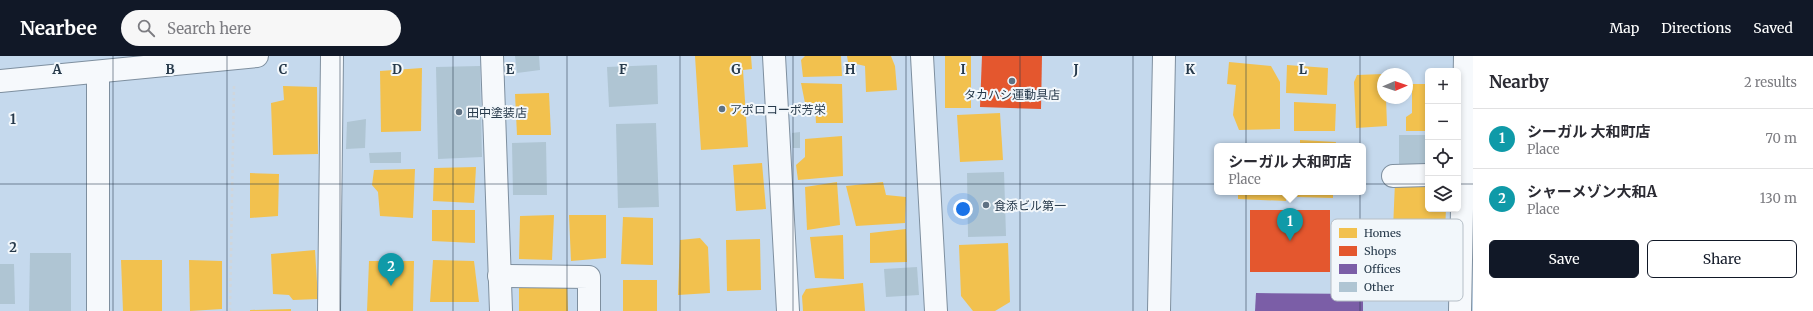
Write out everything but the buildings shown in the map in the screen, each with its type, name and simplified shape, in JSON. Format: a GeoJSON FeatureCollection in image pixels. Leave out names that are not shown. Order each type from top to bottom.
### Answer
{"type":"FeatureCollection","features":[{"type":"Feature","properties":{"kind":"street"},"geometry":{"type":"LineString","coordinates":[[0,81],[223,58],[257,56]]}},
{"type":"Feature","properties":{"kind":"street"},"geometry":{"type":"LineString","coordinates":[[329,311],[332,56]]}},
{"type":"Feature","properties":{"kind":"street"},"geometry":{"type":"LineString","coordinates":[[492,56],[501,311]]}},
{"type":"Feature","properties":{"kind":"street"},"geometry":{"type":"LineString","coordinates":[[774,56],[788,311]]}},
{"type":"Feature","properties":{"kind":"street"},"geometry":{"type":"LineString","coordinates":[[922,56],[936,311]]}},
{"type":"Feature","properties":{"kind":"street"},"geometry":{"type":"LineString","coordinates":[[1160,311],[1164,56]]}},
{"type":"Feature","properties":{"kind":"street"},"geometry":{"type":"LineString","coordinates":[[1461,151],[1465,56]]}},
{"type":"Feature","properties":{"kind":"street"},"geometry":{"type":"LineString","coordinates":[[98,72],[98,311]]}},
{"type":"Feature","properties":{"kind":"street"},"geometry":{"type":"LineString","coordinates":[[1393,176],[1425,175]]}},
{"type":"Feature","properties":{"kind":"street"},"geometry":{"type":"LineString","coordinates":[[1460,176],[1460,219]]}},
{"type":"Feature","properties":{"kind":"street"},"geometry":{"type":"LineString","coordinates":[[499,276],[589,277],[589,311]]}},
{"type":"Feature","properties":{"kind":"path"},"geometry":{"type":"LineString","coordinates":[[223,58],[230,311]]}},
{"type":"Feature","properties":{"kind":"place","name":"タカハシ運動具店"},"geometry":{"type":"Point","coordinates":[1012,81]}},
{"type":"Feature","properties":{"kind":"place","name":"アポロコーポ芳栄"},"geometry":{"type":"Point","coordinates":[722,109]}},
{"type":"Feature","properties":{"kind":"place","name":"田中塗装店"},"geometry":{"type":"Point","coordinates":[459,112]}},
{"type":"Feature","properties":{"kind":"place","name":"食添ビル第一"},"geometry":{"type":"Point","coordinates":[986,205]}},
{"type":"Feature","properties":{"kind":"place","name":"シーガル 大和町店"},"geometry":{"type":"Point","coordinates":[1290,241]}},
{"type":"Feature","properties":{"kind":"place","name":"シャーメゾン大和A"},"geometry":{"type":"Point","coordinates":[391,286]}}]}
